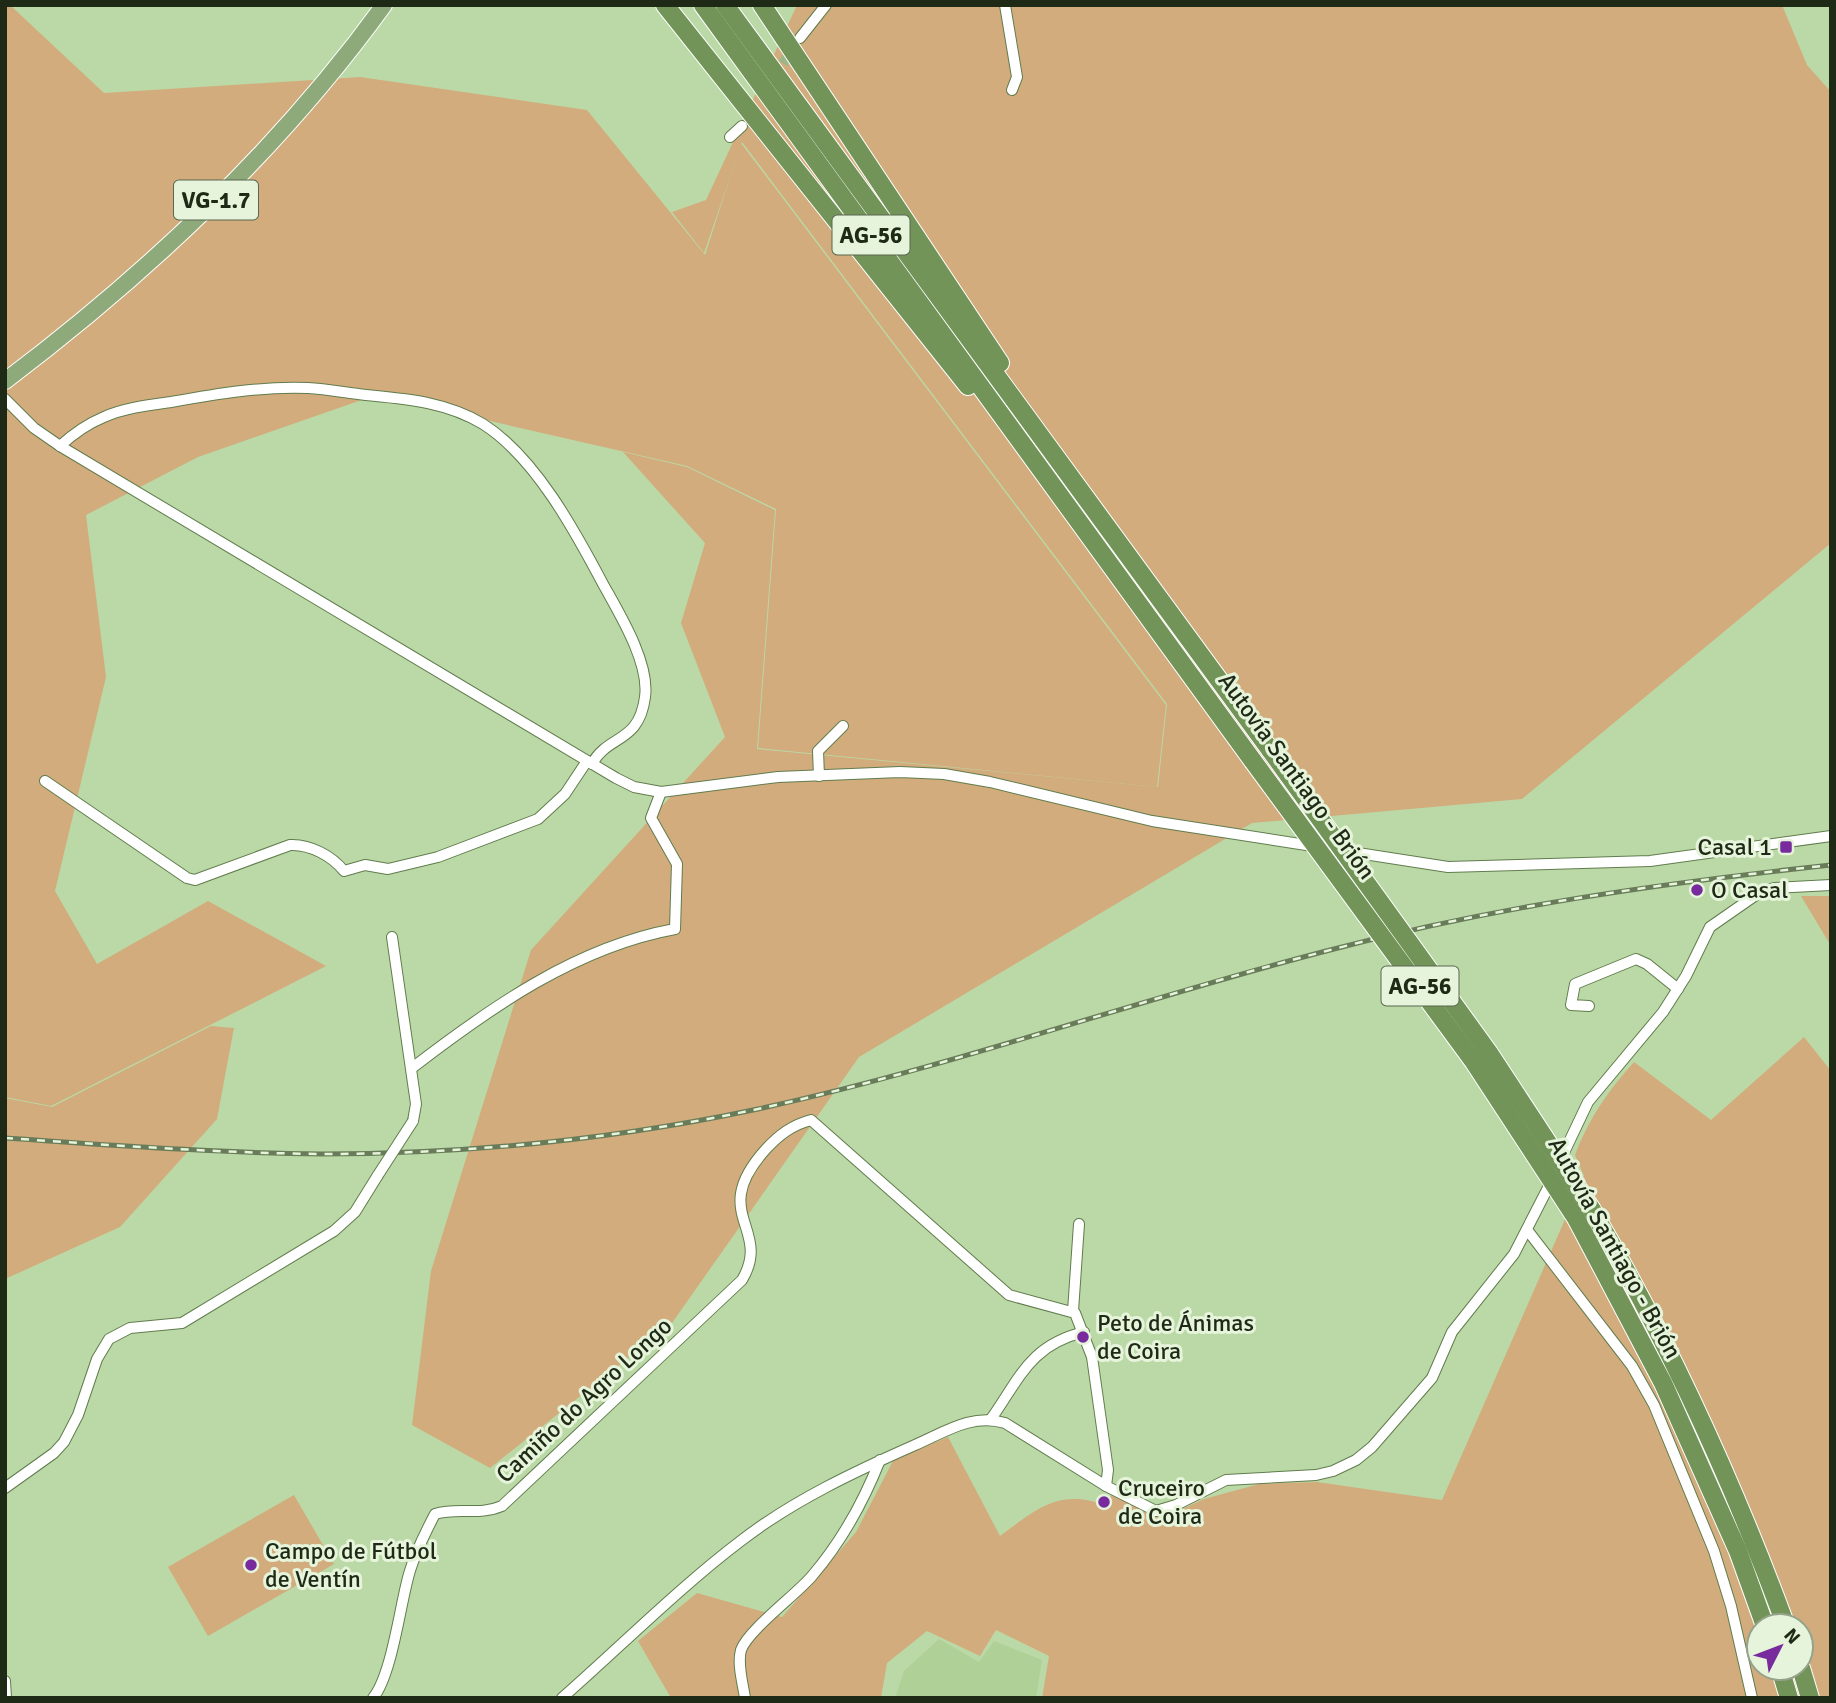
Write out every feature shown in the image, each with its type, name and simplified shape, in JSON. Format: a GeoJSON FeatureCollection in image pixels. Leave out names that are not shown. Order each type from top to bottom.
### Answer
{"type":"FeatureCollection","features":[{"type":"Feature","properties":{"kind":"highway","name":"VG-1.7"},"geometry":{"type":"LineString","coordinates":[[5,381],[192,225],[294,117],[384,5]]}},
{"type":"Feature","properties":{"kind":"highway"},"geometry":{"type":"LineString","coordinates":[[665,5],[1018,449],[1040,464]]}},
{"type":"Feature","properties":{"kind":"highway","name":"Autovía Santiago - Brión"},"geometry":{"type":"LineString","coordinates":[[703,5],[1040,464],[1640,1292],[1681,1374],[1755,1541],[1781,1612]]}},
{"type":"Feature","properties":{"kind":"highway","name":"Autovía Santiago - Brión"},"geometry":{"type":"LineString","coordinates":[[725,5],[1489,1053],[1584,1214],[1738,1551],[1760,1612]]}},
{"type":"Feature","properties":{"kind":"highway"},"geometry":{"type":"LineString","coordinates":[[762,5],[1022,395],[1041,436]]}},
{"type":"Feature","properties":{"kind":"street"},"geometry":{"type":"LineString","coordinates":[[800,38],[826,5]]}},
{"type":"Feature","properties":{"kind":"street"},"geometry":{"type":"LineString","coordinates":[[1005,5],[1017,77],[1013,90]]}},
{"type":"Feature","properties":{"kind":"street"},"geometry":{"type":"LineString","coordinates":[[730,137],[742,126]]}},
{"type":"Feature","properties":{"kind":"street"},"geometry":{"type":"LineString","coordinates":[[45,781],[177,872],[195,880],[290,845],[304,844],[336,861],[344,871],[365,865],[388,869],[439,857],[538,819],[565,794],[589,762],[633,730],[646,695],[645,675],[617,609],[554,500],[516,454],[485,426],[457,410],[414,399],[309,388],[263,388],[171,401],[106,416],[76,432],[60,446]]}},
{"type":"Feature","properties":{"kind":"street"},"geometry":{"type":"LineString","coordinates":[[5,399],[34,428],[60,446],[634,787],[661,792],[778,777],[900,772],[944,775],[1011,787],[1152,821],[1448,867],[1650,861],[1831,836]]}},
{"type":"Feature","properties":{"kind":"street"},"geometry":{"type":"LineString","coordinates":[[818,776],[818,751],[843,726]]}},
{"type":"Feature","properties":{"kind":"street"},"geometry":{"type":"LineString","coordinates":[[412,1068],[447,1041],[562,967],[636,936],[675,929],[677,864],[651,818],[661,792]]}},
{"type":"Feature","properties":{"kind":"street"},"geometry":{"type":"LineString","coordinates":[[562,1698],[742,1539],[808,1497],[880,1460],[970,1420],[990,1419],[1005,1423],[1148,1509],[1166,1509],[1226,1480],[1316,1475],[1356,1460],[1372,1447],[1432,1378],[1452,1332],[1528,1231],[1588,1102],[1663,1012],[1710,927],[1739,905],[1774,888],[1831,885]]}},
{"type":"Feature","properties":{"kind":"street"},"geometry":{"type":"LineString","coordinates":[[5,1488],[64,1442],[78,1415],[97,1359],[109,1339],[130,1328],[182,1322],[334,1231],[355,1212],[413,1121],[416,1104],[392,937]]}},
{"type":"Feature","properties":{"kind":"street"},"geometry":{"type":"LineString","coordinates":[[1589,1006],[1571,1005],[1575,984],[1629,960],[1643,961],[1678,989]]}},
{"type":"Feature","properties":{"kind":"street","name":"Camiño do Agro Longo"},"geometry":{"type":"LineString","coordinates":[[373,1698],[379,1690],[388,1660],[410,1571],[435,1514],[446,1510],[486,1513],[502,1506],[742,1280],[752,1253],[739,1200],[743,1178],[786,1130],[811,1120],[1009,1295],[1073,1311]]}},
{"type":"Feature","properties":{"kind":"street"},"geometry":{"type":"LineString","coordinates":[[1079,1224],[1073,1311],[1084,1332],[1092,1357],[1108,1470],[1106,1486]]}},
{"type":"Feature","properties":{"kind":"street"},"geometry":{"type":"LineString","coordinates":[[1528,1231],[1632,1366],[1654,1405],[1714,1551],[1731,1606],[1752,1698]]}},
{"type":"Feature","properties":{"kind":"street"},"geometry":{"type":"LineString","coordinates":[[990,1419],[1022,1369],[1038,1352],[1084,1332]]}},
{"type":"Feature","properties":{"kind":"street"},"geometry":{"type":"LineString","coordinates":[[745,1698],[741,1650],[750,1637],[811,1577],[839,1542],[866,1496],[880,1460]]}},
{"type":"Feature","properties":{"kind":"street"},"geometry":{"type":"LineString","coordinates":[[5,1681],[6,1698]]}},
{"type":"Feature","properties":{"kind":"shaded area"},"geometry":{"type":"Polygon","coordinates":[[[5,5],[10,5],[104,93],[360,77],[587,110],[705,255],[741,143],[1166,705],[1157,787],[758,748],[776,509],[687,466],[376,395],[198,457],[86,515],[106,677],[55,891],[97,964],[208,901],[326,966],[51,1106],[5,1097],[5,5]]]}},
{"type":"Feature","properties":{"kind":"shaded area"},"geometry":{"type":"Polygon","coordinates":[[[797,5],[1782,5],[1807,65],[1831,92],[1831,543],[1522,799],[1252,823],[859,1057],[672,1323],[490,1468],[412,1425],[431,1271],[531,950],[725,737],[681,623],[705,543],[623,452],[687,467],[775,510],[757,749],[1158,787],[1167,704],[742,142],[704,253],[672,212],[706,200],[797,5]]]}},
{"type":"Feature","properties":{"kind":"shaded area"},"geometry":{"type":"Polygon","coordinates":[[[1801,896],[1831,896],[1831,946],[1801,896]]]}},
{"type":"Feature","properties":{"kind":"shaded area"},"geometry":{"type":"Polygon","coordinates":[[[211,1026],[234,1028],[217,1119],[120,1227],[5,1279],[5,1098],[52,1107],[211,1026]]]}},
{"type":"Feature","properties":{"kind":"shaded area"},"geometry":{"type":"Polygon","coordinates":[[[1804,1037],[1831,1071],[1831,1698],[1042,1698],[1049,1656],[996,1630],[980,1656],[927,1631],[887,1663],[881,1698],[671,1698],[638,1641],[697,1593],[782,1617],[856,1532],[894,1459],[948,1437],[1000,1536],[1048,1504],[1073,1499],[1105,1505],[1112,1494],[1152,1516],[1165,1517],[1204,1499],[1259,1484],[1317,1482],[1442,1500],[1584,1176],[1575,1155],[1586,1129],[1608,1094],[1634,1062],[1711,1120],[1804,1037]]]}},
{"type":"Feature","properties":{"kind":"shaded area","name":"Campo de Fútbol de Ventín"},"geometry":{"type":"Polygon","coordinates":[[[294,1495],[334,1564],[208,1636],[168,1567],[294,1495]]]}},
{"type":"Feature","properties":{"kind":"shaded area"},"geometry":{"type":"Polygon","coordinates":[[[939,1639],[979,1662],[994,1641],[1042,1660],[1036,1698],[895,1698],[904,1671],[939,1639]]]}},
{"type":"Feature","properties":{"kind":"tunnel"},"geometry":{"type":"LineString","coordinates":[[775,76],[794,47]]}},
{"type":"Feature","properties":{"kind":"railway"},"geometry":{"type":"LineString","coordinates":[[5,1138],[322,1154],[487,1148],[650,1129],[831,1092],[975,1053],[1262,968],[1457,920],[1581,898],[1831,865]]}},
{"type":"Feature","properties":{"kind":"place","name":"Casal 1"},"geometry":{"type":"Point","coordinates":[1786,847]}},
{"type":"Feature","properties":{"kind":"place","name":"O Casal"},"geometry":{"type":"Point","coordinates":[1697,890]}},
{"type":"Feature","properties":{"kind":"place","name":"Peto de Ánimas de Coira"},"geometry":{"type":"Point","coordinates":[1083,1337]}},
{"type":"Feature","properties":{"kind":"place","name":"Cruceiro de Coira"},"geometry":{"type":"Point","coordinates":[1104,1502]}},
{"type":"Feature","properties":{"kind":"place","name":"Campo de Fútbol de Ventín"},"geometry":{"type":"Point","coordinates":[251,1565]}}]}
